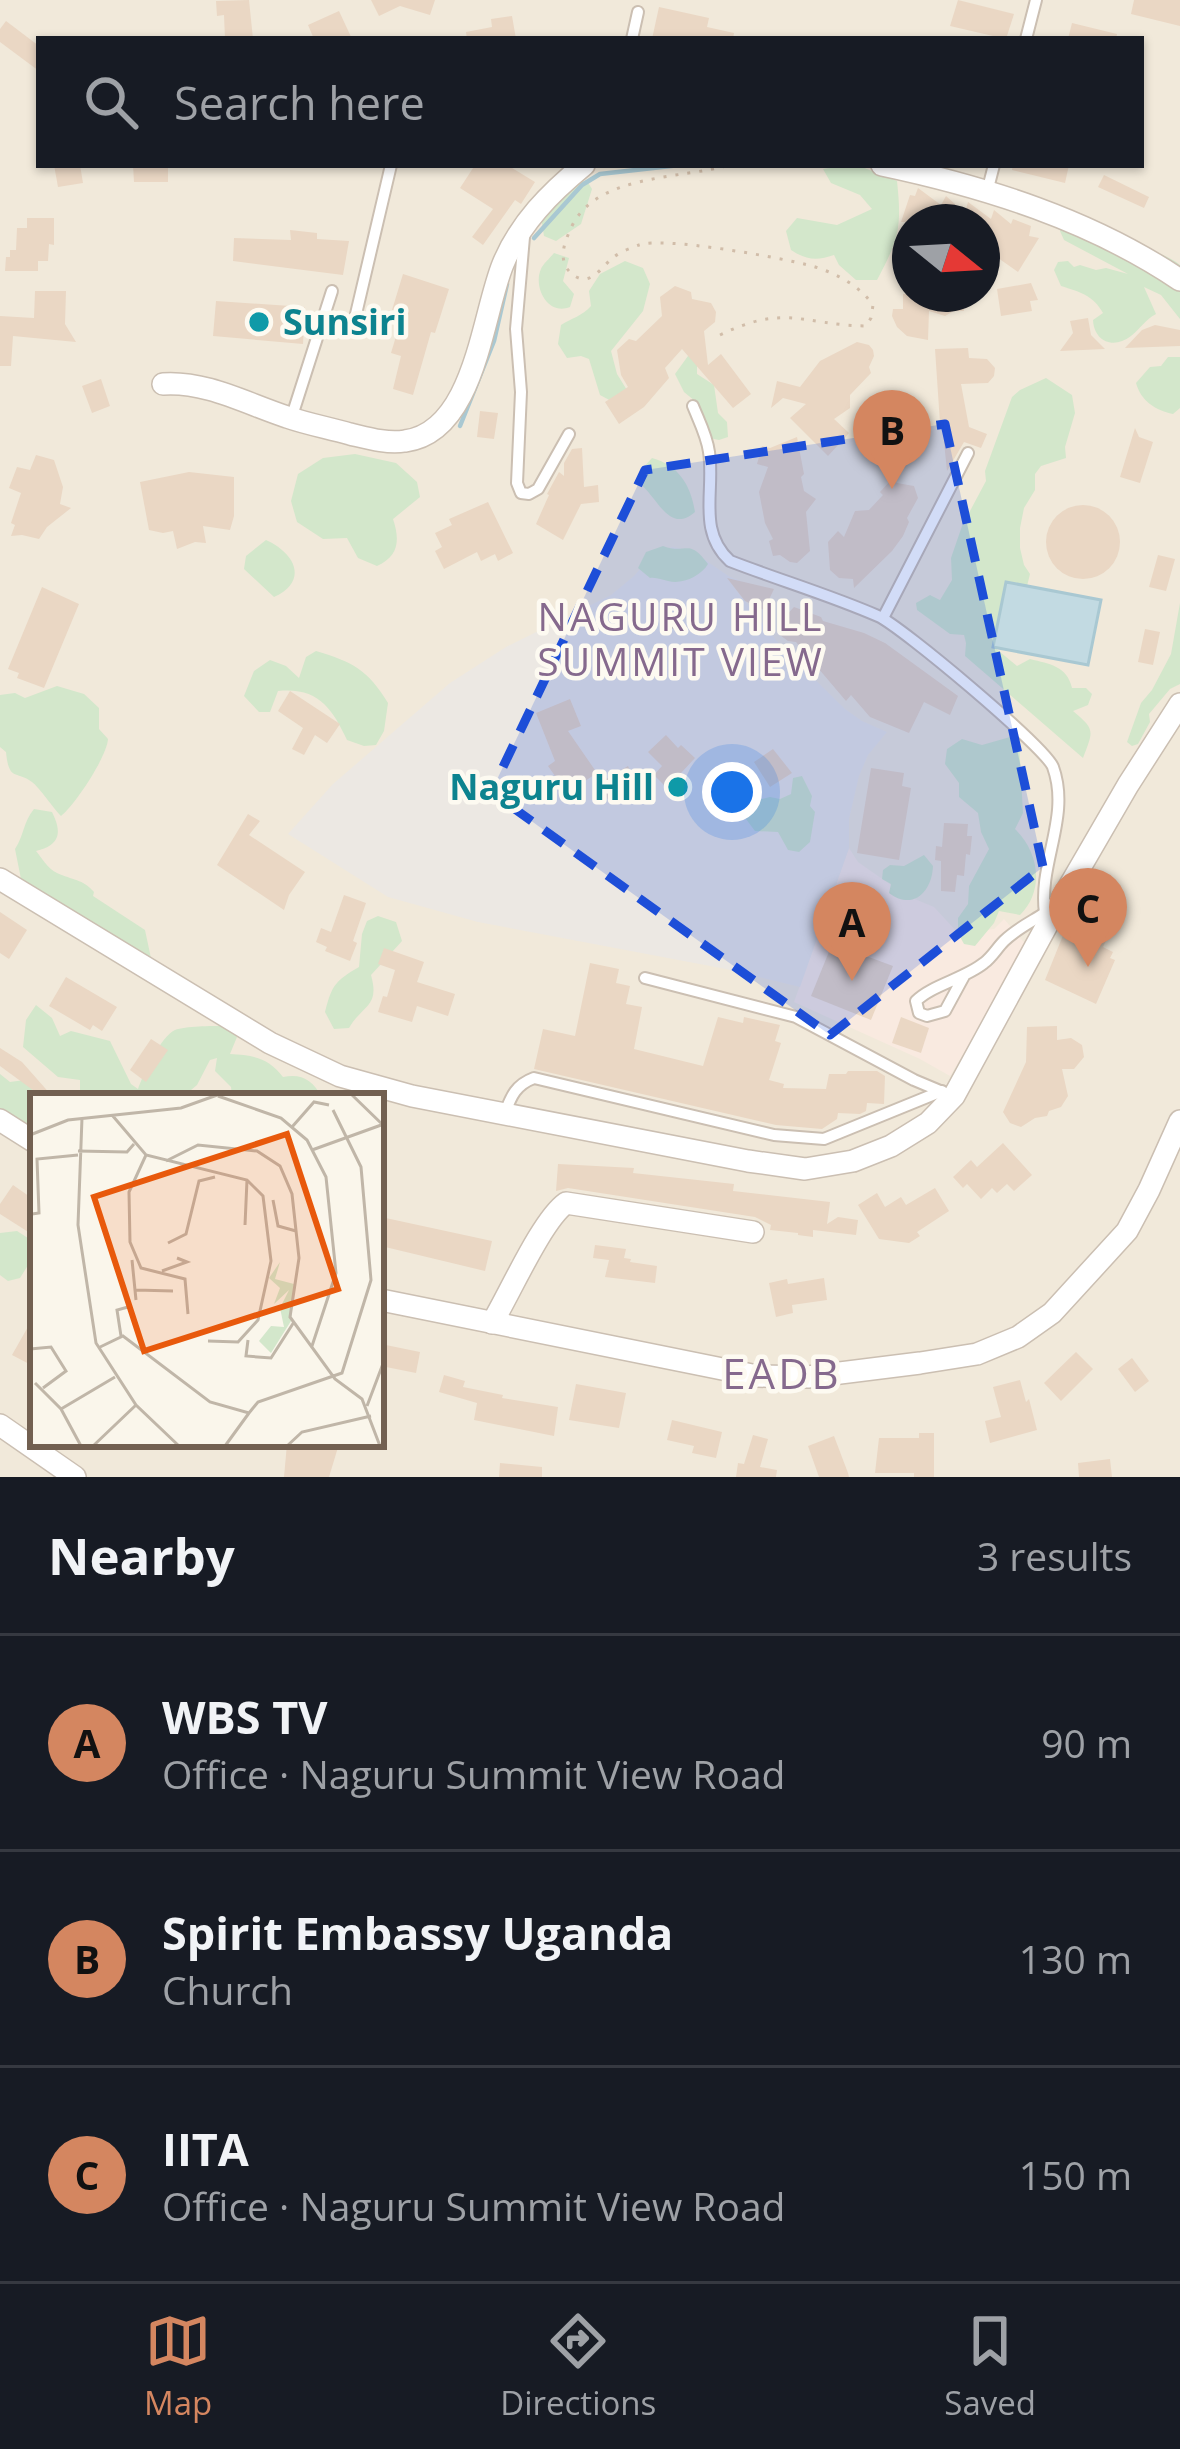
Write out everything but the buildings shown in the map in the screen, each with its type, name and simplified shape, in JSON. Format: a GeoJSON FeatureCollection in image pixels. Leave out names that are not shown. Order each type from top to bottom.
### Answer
{"type":"FeatureCollection","features":[{"type":"Feature","properties":{"kind":"street"},"geometry":{"type":"LineString","coordinates":[[163,384],[208,389],[291,419],[376,440],[406,442],[429,432],[454,408],[475,366],[503,265],[526,222],[580,168]]}},
{"type":"Feature","properties":{"kind":"street"},"geometry":{"type":"LineString","coordinates":[[900,168],[1027,205],[1136,252],[1180,280]]}},
{"type":"Feature","properties":{"kind":"street"},"geometry":{"type":"LineString","coordinates":[[0,879],[270,1043],[340,1076],[412,1096],[805,1169],[853,1160],[891,1146],[928,1123],[1048,915],[1180,704]]}},
{"type":"Feature","properties":{"kind":"street"},"geometry":{"type":"LineString","coordinates":[[0,1120],[30,1139]]}},
{"type":"Feature","properties":{"kind":"street"},"geometry":{"type":"LineString","coordinates":[[384,1301],[757,1376],[808,1377],[977,1354],[1018,1337],[1052,1313],[1093,1270],[1126,1231],[1180,1121]]}},
{"type":"Feature","properties":{"kind":"street"},"geometry":{"type":"LineString","coordinates":[[492,1322],[548,1224],[566,1203],[753,1232]]}},
{"type":"Feature","properties":{"kind":"street"},"geometry":{"type":"LineString","coordinates":[[0,1425],[30,1446]]}},
{"type":"Feature","properties":{"kind":"street"},"geometry":{"type":"LineString","coordinates":[[32,1447],[75,1477]]}},
{"type":"Feature","properties":{"kind":"lane"},"geometry":{"type":"LineString","coordinates":[[1027,36],[1036,0]]}},
{"type":"Feature","properties":{"kind":"lane"},"geometry":{"type":"LineString","coordinates":[[633,36],[638,12]]}},
{"type":"Feature","properties":{"kind":"lane"},"geometry":{"type":"LineString","coordinates":[[352,331],[390,168]]}},
{"type":"Feature","properties":{"kind":"lane"},"geometry":{"type":"LineString","coordinates":[[987,191],[993,168]]}},
{"type":"Feature","properties":{"kind":"lane"},"geometry":{"type":"LineString","coordinates":[[526,222],[516,329],[520,493],[538,489],[569,434]]}},
{"type":"Feature","properties":{"kind":"lane"},"geometry":{"type":"LineString","coordinates":[[291,419],[332,291]]}},
{"type":"Feature","properties":{"kind":"lane"},"geometry":{"type":"LineString","coordinates":[[693,406],[709,447],[712,485],[707,510],[712,538],[721,553],[730,561],[883,618],[1022,731],[1052,764],[1060,815],[1043,889],[1048,915],[1015,931],[987,961],[964,976],[922,994],[916,1001],[919,1013],[927,1016],[945,1011],[964,976]]}},
{"type":"Feature","properties":{"kind":"lane"},"geometry":{"type":"LineString","coordinates":[[883,618],[968,453]]}},
{"type":"Feature","properties":{"kind":"lane"},"geometry":{"type":"LineString","coordinates":[[644,978],[796,1017],[948,1094]]}},
{"type":"Feature","properties":{"kind":"lane"},"geometry":{"type":"LineString","coordinates":[[504,1114],[513,1092],[533,1078],[774,1135],[824,1139],[948,1094]]}},
{"type":"Feature","properties":{"kind":"path"},"geometry":{"type":"LineString","coordinates":[[715,168],[596,197],[578,213],[565,242],[564,262],[572,274],[592,277],[614,256],[643,243],[681,243],[814,266],[852,283],[874,305],[866,326],[772,316],[720,334]]}},
{"type":"Feature","properties":{"kind":"path"},"geometry":{"type":"LineString","coordinates":[[672,627],[702,629]]}},
{"type":"Feature","properties":{"kind":"highlighted area"},"geometry":{"type":"Polygon","coordinates":[[[945,424],[1043,867],[830,1035],[491,792],[645,470],[945,424]]]}},
{"type":"Feature","properties":{"kind":"shaded area"},"geometry":{"type":"Polygon","coordinates":[[[0,0],[1180,0],[1180,1477],[0,1477],[0,0]]]}},
{"type":"Feature","properties":{"kind":"shaded area"},"geometry":{"type":"Polygon","coordinates":[[[673,547],[692,551],[743,582],[733,586],[780,645],[845,709],[887,732],[868,755],[859,776],[849,819],[849,848],[800,987],[478,922],[388,897],[288,834],[333,784],[450,683],[506,647],[611,595],[655,552],[673,547]]]}},
{"type":"Feature","properties":{"kind":"shaded area"},"geometry":{"type":"Polygon","coordinates":[[[849,848],[858,862],[905,895],[934,907],[958,933],[994,929],[1004,919],[1028,947],[950,1076],[794,1002],[849,848]]]}},
{"type":"Feature","properties":{"kind":"green space"},"geometry":{"type":"Polygon","coordinates":[[[864,168],[897,181],[892,248],[877,280],[856,280],[834,255],[812,258],[791,250],[786,231],[797,218],[837,225],[872,209],[860,195],[831,183],[823,169],[864,168]]]}},
{"type":"Feature","properties":{"kind":"green space"},"geometry":{"type":"Polygon","coordinates":[[[587,181],[592,189],[581,224],[556,241],[544,236],[541,217],[573,182],[587,181]]]}},
{"type":"Feature","properties":{"kind":"green space"},"geometry":{"type":"Polygon","coordinates":[[[1070,214],[1089,218],[1123,240],[1180,265],[1180,319],[1161,295],[1144,287],[1156,314],[1124,340],[1111,343],[1101,338],[1093,320],[1103,313],[1099,307],[1085,295],[1061,286],[1054,270],[1058,262],[1068,261],[1074,267],[1128,274],[1064,240],[1060,231],[1070,214]]]}},
{"type":"Feature","properties":{"kind":"green space"},"geometry":{"type":"Polygon","coordinates":[[[554,253],[569,258],[563,281],[574,294],[570,307],[562,309],[549,303],[541,291],[541,269],[554,253]]]}},
{"type":"Feature","properties":{"kind":"green space"},"geometry":{"type":"Polygon","coordinates":[[[625,261],[643,268],[650,284],[643,311],[611,351],[617,374],[630,395],[613,402],[600,395],[589,359],[567,358],[558,344],[561,325],[591,306],[589,291],[600,274],[625,261]]]}},
{"type":"Feature","properties":{"kind":"green space"},"geometry":{"type":"Polygon","coordinates":[[[688,356],[697,356],[697,374],[714,385],[728,437],[709,438],[695,401],[675,374],[688,356]]]}},
{"type":"Feature","properties":{"kind":"green space"},"geometry":{"type":"Polygon","coordinates":[[[1168,357],[1180,357],[1180,408],[1173,414],[1150,404],[1136,383],[1168,357]]]}},
{"type":"Feature","properties":{"kind":"green space"},"geometry":{"type":"Polygon","coordinates":[[[1046,378],[1072,395],[1075,413],[1066,458],[1041,466],[1035,474],[1035,490],[1024,508],[1020,528],[1020,548],[1030,574],[1027,586],[1006,583],[994,647],[1017,666],[1030,659],[1057,667],[1072,688],[1086,688],[1092,694],[1088,705],[1073,711],[1090,732],[1083,758],[965,656],[964,635],[950,634],[917,610],[916,603],[930,595],[940,600],[952,580],[951,558],[986,481],[985,471],[1012,397],[1046,378]]]}},
{"type":"Feature","properties":{"kind":"green space"},"geometry":{"type":"Polygon","coordinates":[[[355,454],[396,463],[417,482],[420,497],[393,519],[396,547],[377,566],[358,558],[347,538],[323,539],[297,522],[291,501],[298,474],[323,458],[355,454]]]}},
{"type":"Feature","properties":{"kind":"green space"},"geometry":{"type":"Polygon","coordinates":[[[652,458],[682,478],[695,512],[686,518],[671,516],[639,483],[641,470],[652,458]]]}},
{"type":"Feature","properties":{"kind":"green space"},"geometry":{"type":"Polygon","coordinates":[[[266,540],[284,552],[294,567],[292,583],[274,597],[244,569],[246,556],[266,540]]]}},
{"type":"Feature","properties":{"kind":"green space"},"geometry":{"type":"Polygon","coordinates":[[[663,546],[691,549],[708,564],[685,581],[650,578],[638,568],[646,552],[663,546]]]}},
{"type":"Feature","properties":{"kind":"green space"},"geometry":{"type":"Polygon","coordinates":[[[1180,603],[1180,684],[1149,714],[1150,722],[1132,746],[1127,742],[1141,703],[1171,654],[1180,603]]]}},
{"type":"Feature","properties":{"kind":"green space"},"geometry":{"type":"Polygon","coordinates":[[[316,651],[358,669],[388,703],[384,731],[376,745],[347,740],[329,709],[304,692],[278,691],[270,712],[259,712],[244,696],[254,671],[270,660],[299,678],[306,657],[316,651]]]}},
{"type":"Feature","properties":{"kind":"green space"},"geometry":{"type":"Polygon","coordinates":[[[57,686],[84,694],[99,708],[99,729],[108,739],[90,779],[61,816],[35,785],[11,772],[0,747],[0,695],[15,693],[25,698],[57,686]]]}},
{"type":"Feature","properties":{"kind":"green space"},"geometry":{"type":"Polygon","coordinates":[[[1010,737],[1019,742],[1023,813],[1015,829],[1034,860],[1036,883],[1020,915],[999,911],[975,946],[964,944],[958,918],[989,849],[978,813],[959,797],[959,783],[945,764],[947,749],[962,739],[982,745],[1010,737]]]}},
{"type":"Feature","properties":{"kind":"green space"},"geometry":{"type":"Polygon","coordinates":[[[802,776],[815,812],[810,842],[799,852],[788,850],[778,832],[755,831],[746,819],[750,802],[791,794],[793,778],[802,776]]]}},
{"type":"Feature","properties":{"kind":"green space"},"geometry":{"type":"Polygon","coordinates":[[[34,809],[52,812],[57,826],[55,841],[36,851],[50,868],[86,885],[93,896],[145,930],[152,963],[22,884],[15,849],[34,809]]]}},
{"type":"Feature","properties":{"kind":"green space"},"geometry":{"type":"Polygon","coordinates":[[[924,855],[933,866],[925,891],[906,900],[889,893],[891,884],[882,879],[883,870],[924,855]]]}},
{"type":"Feature","properties":{"kind":"green space"},"geometry":{"type":"Polygon","coordinates":[[[378,916],[396,922],[402,941],[371,975],[369,1004],[349,1028],[334,1029],[325,1012],[330,996],[340,980],[359,967],[362,934],[367,921],[378,916]]]}},
{"type":"Feature","properties":{"kind":"green space"},"geometry":{"type":"Polygon","coordinates":[[[36,1005],[52,1018],[60,1036],[71,1031],[110,1041],[138,1089],[153,1056],[175,1030],[224,1026],[237,1037],[230,1054],[260,1059],[283,1077],[306,1079],[319,1093],[232,1093],[215,1071],[217,1058],[210,1060],[188,1093],[80,1093],[80,1080],[58,1077],[23,1047],[26,1020],[36,1005]]]}},
{"type":"Feature","properties":{"kind":"green space"},"geometry":{"type":"Polygon","coordinates":[[[0,1074],[10,1082],[25,1080],[32,1093],[30,1130],[0,1110],[0,1074]]]}},
{"type":"Feature","properties":{"kind":"green space"},"geometry":{"type":"Polygon","coordinates":[[[17,1231],[30,1239],[30,1262],[20,1278],[8,1281],[0,1275],[0,1233],[17,1231]]]}},
{"type":"Feature","properties":{"kind":"water"},"geometry":{"type":"Polygon","coordinates":[[[1006,582],[1101,600],[1088,665],[993,647],[1006,582]]]}},
{"type":"Feature","properties":{"kind":"waterway"},"geometry":{"type":"LineString","coordinates":[[534,238],[582,185],[600,174],[653,168]]}},
{"type":"Feature","properties":{"kind":"waterway"},"geometry":{"type":"LineString","coordinates":[[460,426],[494,341],[507,284]]}},
{"type":"Feature","properties":{"kind":"place","name":"Sunsiri"},"geometry":{"type":"Point","coordinates":[259,322]}},
{"type":"Feature","properties":{"kind":"place","name":"Spirit Embassy Uganda"},"geometry":{"type":"Point","coordinates":[892,489]}},
{"type":"Feature","properties":{"kind":"place","name":"Naguru Hill"},"geometry":{"type":"Point","coordinates":[678,787]}},
{"type":"Feature","properties":{"kind":"place","name":"IITA"},"geometry":{"type":"Point","coordinates":[1088,967]}},
{"type":"Feature","properties":{"kind":"place","name":"WBS TV"},"geometry":{"type":"Point","coordinates":[852,981]}},
{"type":"Feature","properties":{"kind":"district","name":"NAGURU HILL SUMMIT VIEW"},"geometry":{"type":"Point","coordinates":[681,640]}},
{"type":"Feature","properties":{"kind":"district","name":"EADB"},"geometry":{"type":"Point","coordinates":[782,1374]}}]}
